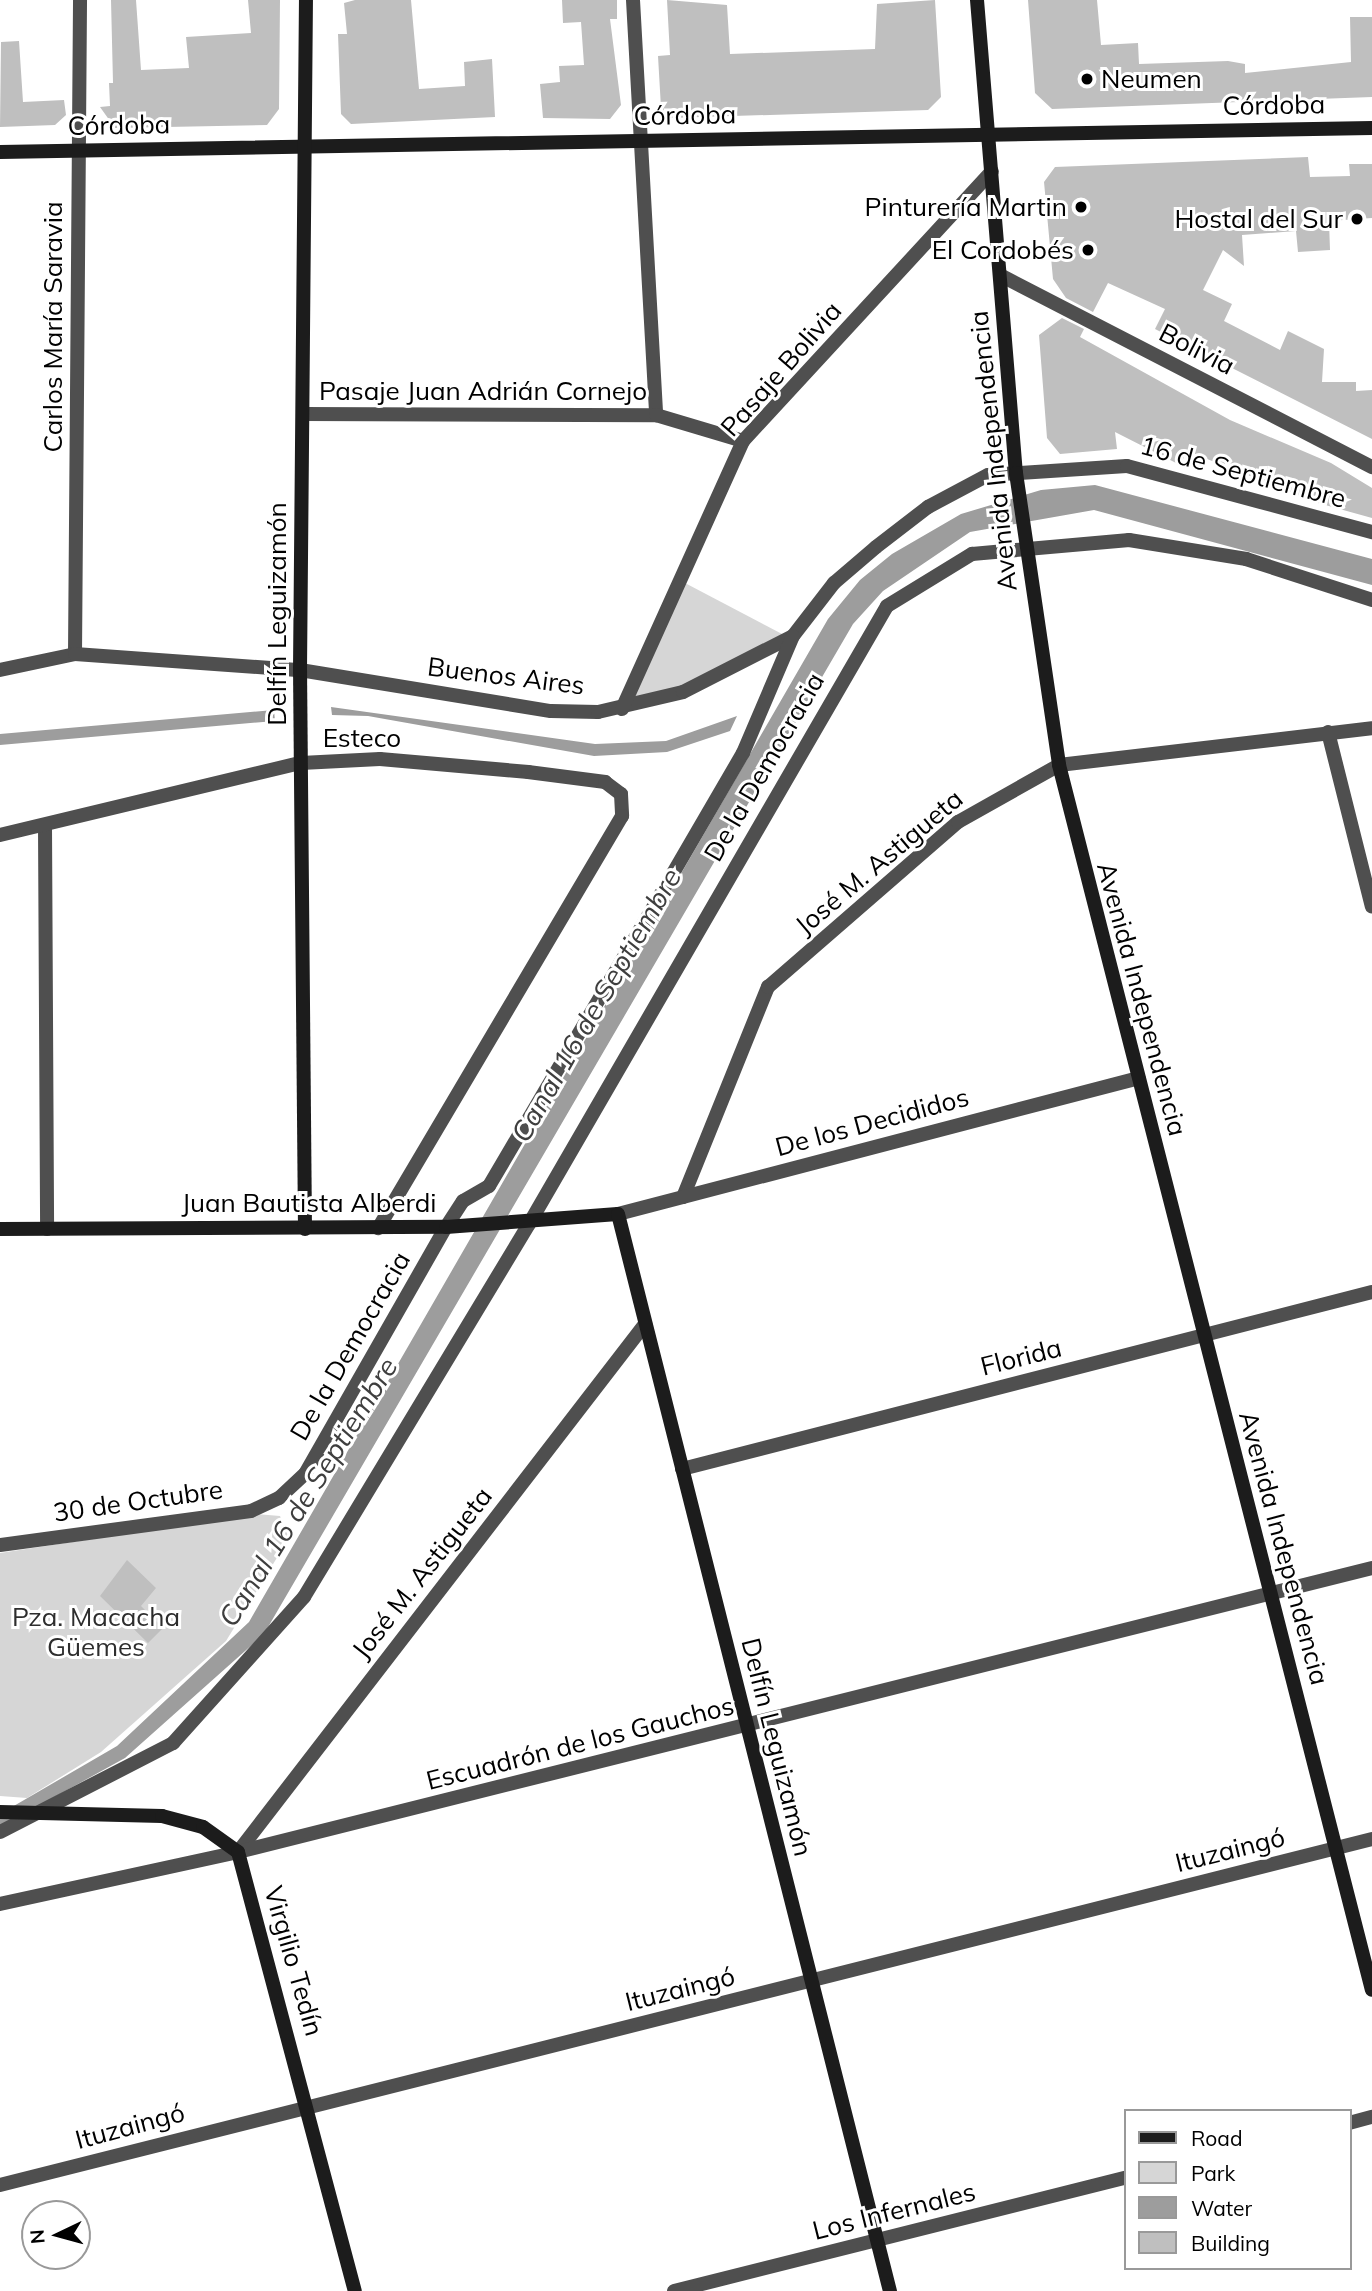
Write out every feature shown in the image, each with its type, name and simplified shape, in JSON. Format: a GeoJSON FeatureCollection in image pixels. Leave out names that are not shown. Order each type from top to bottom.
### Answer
{"type":"FeatureCollection","features":[{"type":"Feature","properties":{"kind":"street","name":"Carlos María Saravia"},"geometry":{"type":"LineString","coordinates":[[75,654],[80,0]]}},
{"type":"Feature","properties":{"kind":"street","name":"Delfín Leguizamón"},"geometry":{"type":"LineString","coordinates":[[305,1229],[300,670],[306,0]]}},
{"type":"Feature","properties":{"kind":"street"},"geometry":{"type":"LineString","coordinates":[[633,0],[656,415]]}},
{"type":"Feature","properties":{"kind":"street","name":"Avenida Independencia"},"geometry":{"type":"LineString","coordinates":[[977,0],[1016,473],[1059,765],[1372,1990]]}},
{"type":"Feature","properties":{"kind":"street","name":"Córdoba"},"geometry":{"type":"LineString","coordinates":[[0,152],[1372,128]]}},
{"type":"Feature","properties":{"kind":"street","name":"Pasaje Bolivia"},"geometry":{"type":"LineString","coordinates":[[622,709],[743,441],[992,171]]}},
{"type":"Feature","properties":{"kind":"street","name":"Bolivia"},"geometry":{"type":"LineString","coordinates":[[1000,275],[1372,467]]}},
{"type":"Feature","properties":{"kind":"street","name":"Pasaje Juan Adrián Cornejo"},"geometry":{"type":"LineString","coordinates":[[303,414],[656,415],[743,441]]}},
{"type":"Feature","properties":{"kind":"street","name":"16 de Septiembre"},"geometry":{"type":"LineString","coordinates":[[1016,473],[1127,466],[1372,532]]}},
{"type":"Feature","properties":{"kind":"street","name":"Buenos Aires"},"geometry":{"type":"LineString","coordinates":[[0,670],[75,654],[300,670],[551,711],[622,709],[683,692],[793,636],[834,583],[928,507],[988,475],[1016,473]]}},
{"type":"Feature","properties":{"kind":"street","name":"De la Democracia"},"geometry":{"type":"LineString","coordinates":[[0,1832],[173,1743],[304,1597],[529,1224],[887,606],[972,554],[1026,547],[1129,540],[1194,547],[1372,600]]}},
{"type":"Feature","properties":{"kind":"street","name":"De la Democracia"},"geometry":{"type":"LineString","coordinates":[[279,1498],[305,1474],[463,1201],[489,1186],[743,753],[793,636]]}},
{"type":"Feature","properties":{"kind":"street","name":"José M. Astigueta"},"geometry":{"type":"LineString","coordinates":[[683,1197],[768,987],[958,822],[1059,765],[1372,728]]}},
{"type":"Feature","properties":{"kind":"street"},"geometry":{"type":"LineString","coordinates":[[1328,732],[1372,907]]}},
{"type":"Feature","properties":{"kind":"street","name":"Esteco"},"geometry":{"type":"LineString","coordinates":[[0,835],[301,763],[380,759],[605,782],[621,794],[622,816],[378,1228]]}},
{"type":"Feature","properties":{"kind":"street"},"geometry":{"type":"LineString","coordinates":[[45,826],[47,1229]]}},
{"type":"Feature","properties":{"kind":"street","name":"De los Decididos"},"geometry":{"type":"LineString","coordinates":[[618,1214],[1139,1078]]}},
{"type":"Feature","properties":{"kind":"street","name":"Delfín Leguizamón"},"geometry":{"type":"LineString","coordinates":[[618,1214],[890,2291]]}},
{"type":"Feature","properties":{"kind":"street","name":"Juan Bautista Alberdi"},"geometry":{"type":"LineString","coordinates":[[0,1229],[446,1227],[529,1224],[618,1214]]}},
{"type":"Feature","properties":{"kind":"street","name":"Florida"},"geometry":{"type":"LineString","coordinates":[[682,1469],[1372,1292]]}},
{"type":"Feature","properties":{"kind":"street","name":"José M. Astigueta"},"geometry":{"type":"LineString","coordinates":[[238,1852],[645,1324]]}},
{"type":"Feature","properties":{"kind":"street","name":"30 de Octubre"},"geometry":{"type":"LineString","coordinates":[[0,1545],[251,1510],[279,1498]]}},
{"type":"Feature","properties":{"kind":"street","name":"Escuadrón de los Gauchos"},"geometry":{"type":"LineString","coordinates":[[0,1904],[238,1852],[747,1727],[1372,1568]]}},
{"type":"Feature","properties":{"kind":"street"},"geometry":{"type":"LineString","coordinates":[[0,1812],[162,1816],[203,1827],[238,1852]]}},
{"type":"Feature","properties":{"kind":"street","name":"Ituzaingó"},"geometry":{"type":"LineString","coordinates":[[0,2185],[1372,1839]]}},
{"type":"Feature","properties":{"kind":"street","name":"Virgilio Tedín"},"geometry":{"type":"LineString","coordinates":[[238,1852],[309,2105],[355,2291]]}},
{"type":"Feature","properties":{"kind":"street"},"geometry":{"type":"LineString","coordinates":[[1351,2122],[1372,2117]]}},
{"type":"Feature","properties":{"kind":"street","name":"Los Infernales"},"geometry":{"type":"LineString","coordinates":[[674,2291],[1124,2178]]}},
{"type":"Feature","properties":{"kind":"green space"},"geometry":{"type":"Polygon","coordinates":[[[685,583],[784,635],[681,688],[631,701],[685,583]]]}},
{"type":"Feature","properties":{"kind":"green space","name":"Pza. Macacha Güemes"},"geometry":{"type":"Polygon","coordinates":[[[256,1514],[280,1516],[289,1538],[226,1641],[101,1752],[27,1798],[0,1796],[0,1553],[256,1514]]]}},
{"type":"Feature","properties":{"kind":"water"},"geometry":{"type":"Polygon","coordinates":[[[1095,485],[1372,559],[1372,585],[1094,510],[970,532],[883,591],[853,624],[264,1634],[125,1758],[0,1827],[0,1814],[117,1746],[249,1622],[828,619],[860,580],[892,554],[961,514],[1041,490],[1095,485]]]}},
{"type":"Feature","properties":{"kind":"water"},"geometry":{"type":"Polygon","coordinates":[[[331,707],[595,744],[666,741],[737,716],[730,731],[667,752],[594,756],[368,716],[332,715],[331,707]]]}},
{"type":"Feature","properties":{"kind":"water"},"geometry":{"type":"Polygon","coordinates":[[[274,710],[275,721],[0,745],[0,734],[274,710]]]}},
{"type":"Feature","properties":{"kind":"building"},"geometry":{"type":"Polygon","coordinates":[[[111,0],[136,0],[141,70],[189,68],[186,37],[251,33],[248,0],[280,0],[279,109],[267,125],[115,128],[100,107],[110,106],[109,83],[113,83],[111,0]]]}},
{"type":"Feature","properties":{"kind":"building"},"geometry":{"type":"Polygon","coordinates":[[[355,0],[411,0],[419,89],[465,86],[464,62],[492,59],[495,117],[351,124],[341,114],[338,34],[347,34],[344,3],[355,0]]]}},
{"type":"Feature","properties":{"kind":"building"},"geometry":{"type":"Polygon","coordinates":[[[562,0],[617,0],[617,19],[610,19],[621,105],[610,119],[543,118],[540,84],[560,82],[559,66],[584,65],[581,22],[563,23],[562,0]]]}},
{"type":"Feature","properties":{"kind":"building"},"geometry":{"type":"Polygon","coordinates":[[[667,0],[727,5],[730,54],[875,49],[877,4],[935,0],[941,97],[928,110],[670,118],[661,108],[658,56],[670,55],[667,0]]]}},
{"type":"Feature","properties":{"kind":"building"},"geometry":{"type":"Polygon","coordinates":[[[1028,0],[1097,0],[1101,45],[1138,43],[1139,64],[1228,61],[1245,64],[1245,73],[1351,62],[1350,17],[1372,17],[1372,97],[1052,109],[1035,93],[1028,0]]]}},
{"type":"Feature","properties":{"kind":"building"},"geometry":{"type":"Polygon","coordinates":[[[19,41],[23,102],[64,100],[66,115],[55,125],[0,127],[1,42],[19,41]]]}},
{"type":"Feature","properties":{"kind":"building"},"geometry":{"type":"Polygon","coordinates":[[[1308,157],[1310,177],[1350,176],[1349,164],[1372,164],[1372,218],[1329,221],[1330,250],[1298,252],[1296,231],[1242,235],[1244,266],[1223,250],[1203,290],[1232,304],[1224,321],[1280,350],[1288,331],[1324,349],[1322,382],[1356,382],[1356,391],[1372,390],[1372,439],[1155,329],[1165,309],[1108,283],[1093,312],[1066,298],[1053,279],[1044,182],[1055,167],[1308,157]]]}},
{"type":"Feature","properties":{"kind":"building"},"geometry":{"type":"Polygon","coordinates":[[[1062,318],[1084,329],[1080,337],[1230,420],[1331,463],[1372,488],[1372,518],[1318,503],[1187,451],[1180,465],[1115,432],[1117,449],[1060,454],[1047,438],[1039,335],[1062,318]]]}},
{"type":"Feature","properties":{"kind":"building"},"geometry":{"type":"Polygon","coordinates":[[[127,1560],[156,1588],[141,1606],[163,1628],[148,1643],[100,1596],[127,1560]]]}},
{"type":"Feature","properties":{"kind":"place","name":"Neumen"},"geometry":{"type":"Point","coordinates":[1087,79]}},
{"type":"Feature","properties":{"kind":"place","name":"Pinturería Martin"},"geometry":{"type":"Point","coordinates":[1081,207]}},
{"type":"Feature","properties":{"kind":"place","name":"Hostal del Sur"},"geometry":{"type":"Point","coordinates":[1357,219]}},
{"type":"Feature","properties":{"kind":"place","name":"El Cordobés"},"geometry":{"type":"Point","coordinates":[1088,250]}},
{"type":"Feature","properties":{"kind":"water label","name":"Canal 16 de Septiembre"},"geometry":{"type":"Point","coordinates":[596,1005]}},
{"type":"Feature","properties":{"kind":"water label","name":"Canal 16 de Septiembre"},"geometry":{"type":"Point","coordinates":[308,1492]}}]}
